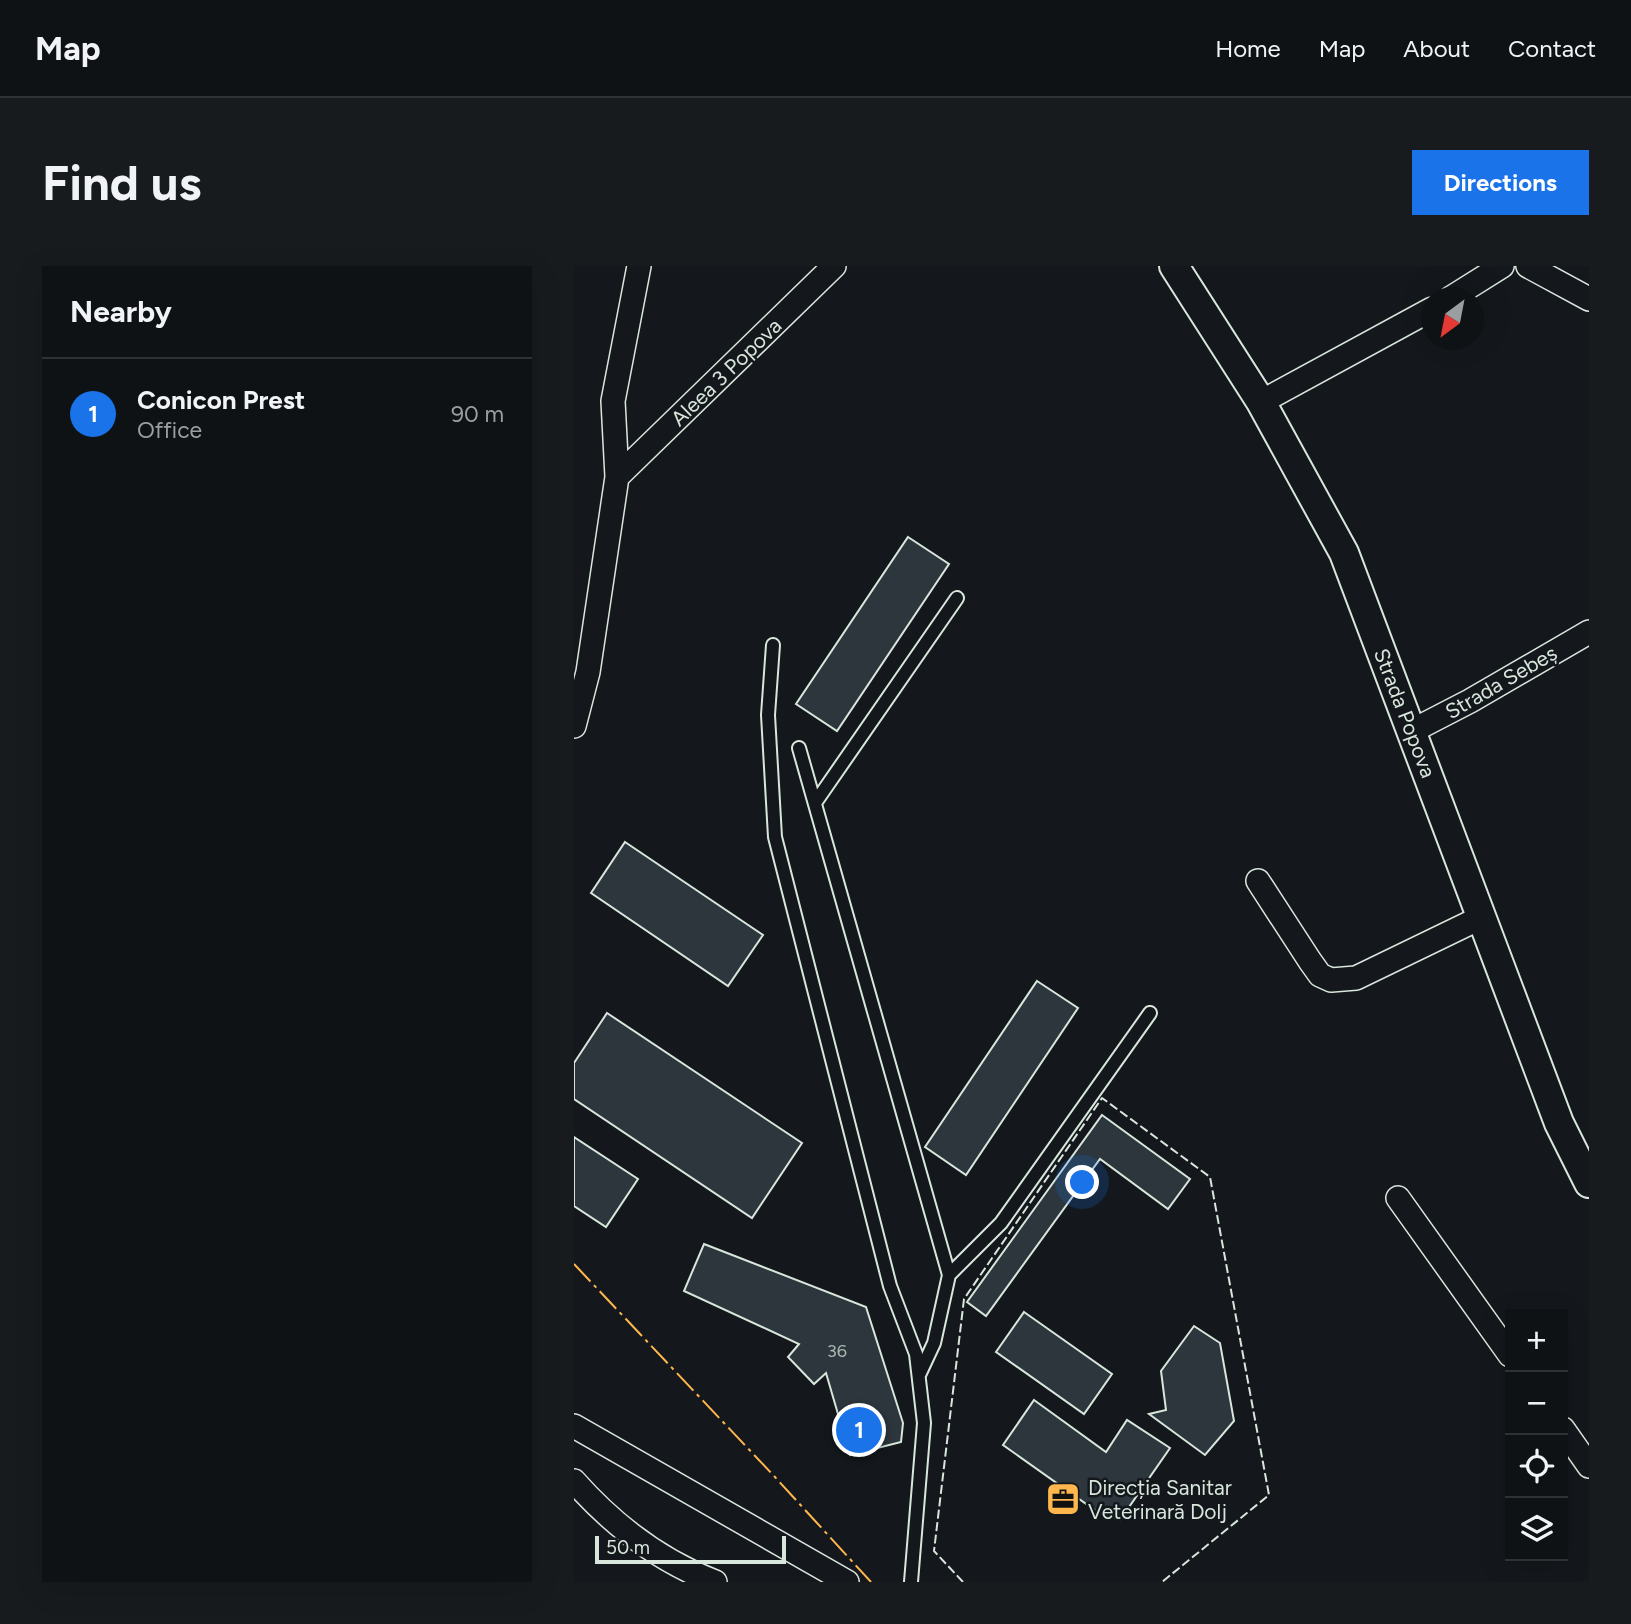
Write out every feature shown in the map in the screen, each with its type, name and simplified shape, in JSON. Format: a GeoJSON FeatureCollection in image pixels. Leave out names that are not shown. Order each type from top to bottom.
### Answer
{"type":"FeatureCollection","features":[{"type":"Feature","properties":{"kind":"street"},"geometry":{"type":"LineString","coordinates":[[574,726],[588,672],[617,477],[614,401],[639,266]]}},
{"type":"Feature","properties":{"kind":"street","name":"Aleea 3 Popova"},"geometry":{"type":"LineString","coordinates":[[617,477],[835,266]]}},
{"type":"Feature","properties":{"kind":"street","name":"Strada Popova"},"geometry":{"type":"LineString","coordinates":[[1174,266],[1261,402],[1344,553],[1559,1123],[1589,1183]]}},
{"type":"Feature","properties":{"kind":"street"},"geometry":{"type":"LineString","coordinates":[[1469,287],[1503,266]]}},
{"type":"Feature","properties":{"kind":"street"},"geometry":{"type":"LineString","coordinates":[[1528,266],[1589,299]]}},
{"type":"Feature","properties":{"kind":"street"},"geometry":{"type":"LineString","coordinates":[[1261,402],[1421,315]]}},
{"type":"Feature","properties":{"kind":"street","name":"Strada Sebeș"},"geometry":{"type":"LineString","coordinates":[[1412,731],[1470,701],[1589,632]]}},
{"type":"Feature","properties":{"kind":"street"},"geometry":{"type":"LineString","coordinates":[[1258,881],[1320,975],[1331,980],[1356,978],[1482,917]]}},
{"type":"Feature","properties":{"kind":"street"},"geometry":{"type":"LineString","coordinates":[[1398,1198],[1505,1348]]}},
{"type":"Feature","properties":{"kind":"street"},"geometry":{"type":"LineString","coordinates":[[574,1426],[847,1582]]}},
{"type":"Feature","properties":{"kind":"street"},"geometry":{"type":"LineString","coordinates":[[1567,1435],[1589,1466]]}},
{"type":"Feature","properties":{"kind":"street"},"geometry":{"type":"LineString","coordinates":[[574,1481],[597,1506],[639,1542],[699,1576],[715,1582]]}},
{"type":"Feature","properties":{"kind":"lane"},"geometry":{"type":"LineString","coordinates":[[815,803],[957,598]]}},
{"type":"Feature","properties":{"kind":"lane"},"geometry":{"type":"LineString","coordinates":[[773,645],[768,715],[775,837],[890,1286],[916,1354],[925,1423],[911,1582]]}},
{"type":"Feature","properties":{"kind":"lane"},"geometry":{"type":"LineString","coordinates":[[799,748],[950,1275],[934,1343],[918,1375]]}},
{"type":"Feature","properties":{"kind":"lane"},"geometry":{"type":"LineString","coordinates":[[950,1275],[1001,1223],[1150,1013]]}},
{"type":"Feature","properties":{"kind":"building"},"geometry":{"type":"Polygon","coordinates":[[[908,537],[949,564],[837,731],[796,704],[908,537]]]}},
{"type":"Feature","properties":{"kind":"building"},"geometry":{"type":"Polygon","coordinates":[[[625,842],[763,935],[728,986],[591,893],[625,842]]]}},
{"type":"Feature","properties":{"kind":"building"},"geometry":{"type":"Polygon","coordinates":[[[1037,981],[1078,1008],[966,1175],[925,1147],[1037,981]]]}},
{"type":"Feature","properties":{"kind":"building"},"geometry":{"type":"Polygon","coordinates":[[[607,1013],[802,1143],[752,1218],[574,1099],[574,1063],[607,1013]]]}},
{"type":"Feature","properties":{"kind":"building"},"geometry":{"type":"Polygon","coordinates":[[[1102,1115],[1190,1179],[1168,1209],[1100,1159],[986,1316],[967,1302],[1102,1115]]]}},
{"type":"Feature","properties":{"kind":"building"},"geometry":{"type":"Polygon","coordinates":[[[574,1137],[638,1179],[606,1227],[574,1206],[574,1137]]]}},
{"type":"Feature","properties":{"kind":"building"},"geometry":{"type":"Polygon","coordinates":[[[704,1244],[866,1307],[903,1423],[901,1442],[850,1455],[826,1373],[814,1384],[788,1357],[799,1344],[684,1291],[704,1244]]]}},
{"type":"Feature","properties":{"kind":"building"},"geometry":{"type":"Polygon","coordinates":[[[1024,1312],[1112,1374],[1084,1414],[996,1352],[1024,1312]]]}},
{"type":"Feature","properties":{"kind":"building"},"geometry":{"type":"Polygon","coordinates":[[[1194,1326],[1220,1343],[1234,1421],[1205,1455],[1149,1414],[1166,1410],[1161,1371],[1194,1326]]]}},
{"type":"Feature","properties":{"kind":"building"},"geometry":{"type":"Polygon","coordinates":[[[1034,1400],[1106,1452],[1127,1420],[1170,1448],[1120,1520],[1099,1513],[1003,1445],[1034,1400]]]}},
{"type":"Feature","properties":{"kind":"fence"},"geometry":{"type":"LineString","coordinates":[[963,1582],[934,1551],[964,1299],[1102,1098],[1210,1177],[1269,1495],[1162,1582]]}},
{"type":"Feature","properties":{"kind":"power"},"geometry":{"type":"LineString","coordinates":[[574,1264],[871,1582]]}},
{"type":"Feature","properties":{"kind":"place","name":"Conicon Prest"},"geometry":{"type":"Point","coordinates":[859,1430]}},
{"type":"Feature","properties":{"kind":"place","name":"Direcția Sanitar Veterinară Dolj"},"geometry":{"type":"Point","coordinates":[1063,1499]}}]}
